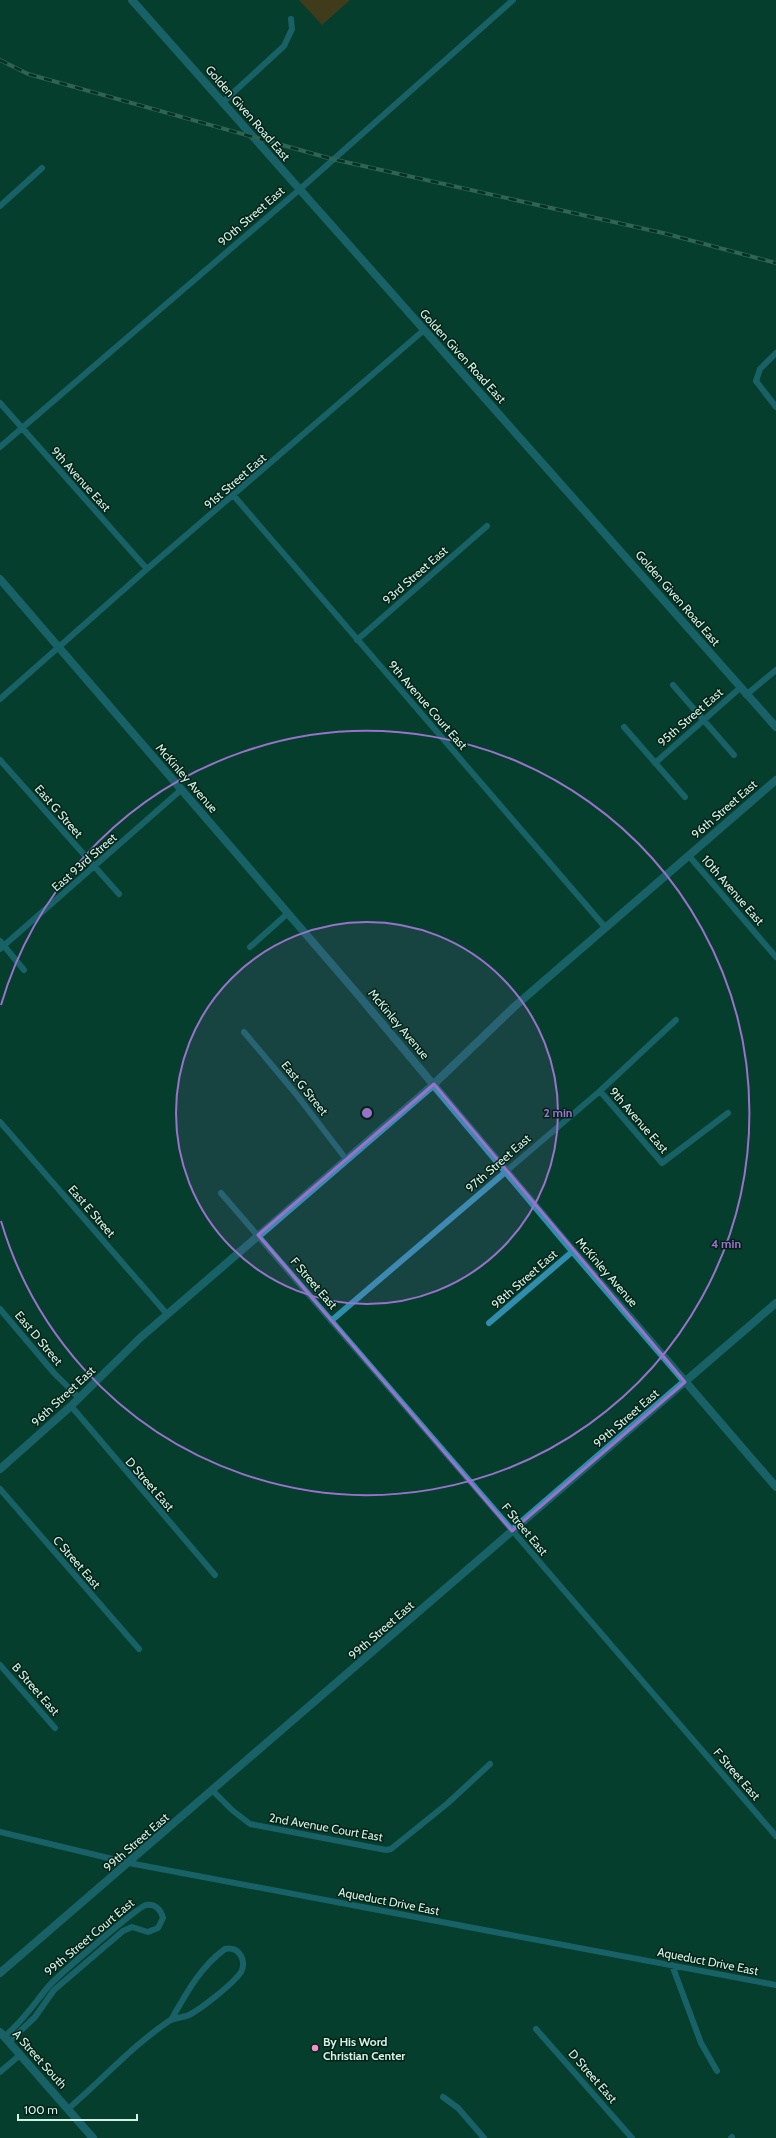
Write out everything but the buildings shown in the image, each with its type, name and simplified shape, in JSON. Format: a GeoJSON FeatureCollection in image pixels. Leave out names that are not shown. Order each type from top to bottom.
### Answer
{"type":"FeatureCollection","features":[{"type":"Feature","properties":{"kind":"street","name":"Golden Given Road East"},"geometry":{"type":"LineString","coordinates":[[132,0],[746,695],[776,727]]}},
{"type":"Feature","properties":{"kind":"street","name":"90th Street East"},"geometry":{"type":"LineString","coordinates":[[0,446],[299,190],[513,0]]}},
{"type":"Feature","properties":{"kind":"street"},"geometry":{"type":"LineString","coordinates":[[222,103],[284,46],[292,29],[291,19]]}},
{"type":"Feature","properties":{"kind":"street"},"geometry":{"type":"LineString","coordinates":[[0,206],[42,168]]}},
{"type":"Feature","properties":{"kind":"street","name":"91st Street East"},"geometry":{"type":"LineString","coordinates":[[0,699],[147,569],[234,496],[424,330]]}},
{"type":"Feature","properties":{"kind":"street"},"geometry":{"type":"LineString","coordinates":[[776,353],[760,369],[756,381],[776,407]]}},
{"type":"Feature","properties":{"kind":"street","name":"9th Avenue East"},"geometry":{"type":"LineString","coordinates":[[0,403],[147,569]]}},
{"type":"Feature","properties":{"kind":"street","name":"9th Avenue Court East"},"geometry":{"type":"LineString","coordinates":[[234,496],[605,927]]}},
{"type":"Feature","properties":{"kind":"street","name":"93rd Street East"},"geometry":{"type":"LineString","coordinates":[[357,640],[487,526]]}},
{"type":"Feature","properties":{"kind":"street","name":"McKinley Avenue"},"geometry":{"type":"LineString","coordinates":[[0,579],[434,1084],[573,1251],[776,1487]]}},
{"type":"Feature","properties":{"kind":"street"},"geometry":{"type":"LineString","coordinates":[[746,695],[776,670]]}},
{"type":"Feature","properties":{"kind":"street"},"geometry":{"type":"LineString","coordinates":[[673,685],[734,755]]}},
{"type":"Feature","properties":{"kind":"street","name":"95th Street East"},"geometry":{"type":"LineString","coordinates":[[655,763],[740,688]]}},
{"type":"Feature","properties":{"kind":"street"},"geometry":{"type":"LineString","coordinates":[[624,727],[686,797]]}},
{"type":"Feature","properties":{"kind":"street","name":"East G Street"},"geometry":{"type":"LineString","coordinates":[[0,760],[94,868],[119,894]]}},
{"type":"Feature","properties":{"kind":"street","name":"96th Street East"},"geometry":{"type":"LineString","coordinates":[[0,1469],[71,1406],[140,1338],[167,1314],[434,1084],[514,1007],[776,780]]}},
{"type":"Feature","properties":{"kind":"street","name":"East 93rd Street"},"geometry":{"type":"LineString","coordinates":[[1,946],[94,868],[182,790]]}},
{"type":"Feature","properties":{"kind":"street","name":"10th Avenue East"},"geometry":{"type":"LineString","coordinates":[[689,856],[776,957]]}},
{"type":"Feature","properties":{"kind":"street"},"geometry":{"type":"LineString","coordinates":[[250,947],[287,914]]}},
{"type":"Feature","properties":{"kind":"street"},"geometry":{"type":"LineString","coordinates":[[1,946],[24,970]]}},
{"type":"Feature","properties":{"kind":"street","name":"97th Street East"},"geometry":{"type":"LineString","coordinates":[[331,1321],[600,1091],[676,1020]]}},
{"type":"Feature","properties":{"kind":"street","name":"East G Street"},"geometry":{"type":"LineString","coordinates":[[244,1032],[296,1094],[346,1159]]}},
{"type":"Feature","properties":{"kind":"street","name":"9th Avenue East"},"geometry":{"type":"LineString","coordinates":[[600,1091],[662,1163],[728,1113]]}},
{"type":"Feature","properties":{"kind":"street","name":"East E Street"},"geometry":{"type":"LineString","coordinates":[[0,1122],[167,1314]]}},
{"type":"Feature","properties":{"kind":"street","name":"F Street East"},"geometry":{"type":"LineString","coordinates":[[221,1193],[512,1532],[776,1836]]}},
{"type":"Feature","properties":{"kind":"street","name":"98th Street East"},"geometry":{"type":"LineString","coordinates":[[489,1323],[573,1251]]}},
{"type":"Feature","properties":{"kind":"street","name":"99th Street East"},"geometry":{"type":"LineString","coordinates":[[0,1973],[213,1791],[776,1303]]}},
{"type":"Feature","properties":{"kind":"street","name":"East D Street"},"geometry":{"type":"LineString","coordinates":[[0,1309],[54,1374],[79,1398]]}},
{"type":"Feature","properties":{"kind":"street","name":"D Street East"},"geometry":{"type":"LineString","coordinates":[[71,1406],[215,1575]]}},
{"type":"Feature","properties":{"kind":"street","name":"C Street East"},"geometry":{"type":"LineString","coordinates":[[0,1489],[139,1649]]}},
{"type":"Feature","properties":{"kind":"street","name":"B Street East"},"geometry":{"type":"LineString","coordinates":[[0,1665],[55,1728]]}},
{"type":"Feature","properties":{"kind":"street","name":"2nd Avenue Court East"},"geometry":{"type":"LineString","coordinates":[[213,1791],[232,1810],[250,1824],[386,1850],[391,1849],[448,1803],[490,1764]]}},
{"type":"Feature","properties":{"kind":"street","name":"Aqueduct Drive East"},"geometry":{"type":"LineString","coordinates":[[0,1832],[129,1863],[776,1985]]}},
{"type":"Feature","properties":{"kind":"street","name":"99th Street Court East"},"geometry":{"type":"LineString","coordinates":[[153,1905],[159,1908],[163,1918],[158,1928],[148,1932],[132,1927],[123,1931],[54,1990],[35,2018],[5,2037],[29,2013],[49,1985],[118,1925],[143,1906],[153,1905]]}},
{"type":"Feature","properties":{"kind":"street"},"geometry":{"type":"LineString","coordinates":[[68,2109],[122,2059],[171,2020],[192,1983],[202,1970],[225,1949],[229,1948],[237,1951],[243,1959],[243,1965],[238,1975],[194,2012],[184,2017],[171,2020]]}},
{"type":"Feature","properties":{"kind":"street"},"geometry":{"type":"LineString","coordinates":[[672,1965],[701,2043],[717,2071]]}},
{"type":"Feature","properties":{"kind":"street","name":"D Street East"},"geometry":{"type":"LineString","coordinates":[[536,2029],[632,2138]]}},
{"type":"Feature","properties":{"kind":"street","name":"A Street South"},"geometry":{"type":"LineString","coordinates":[[5,2037],[93,2138]]}},
{"type":"Feature","properties":{"kind":"street"},"geometry":{"type":"LineString","coordinates":[[0,2072],[20,2055]]}},
{"type":"Feature","properties":{"kind":"street"},"geometry":{"type":"LineString","coordinates":[[443,2097],[458,2108],[484,2138]]}},
{"type":"Feature","properties":{"kind":"highlighted area"},"geometry":{"type":"Polygon","coordinates":[[[434,1084],[685,1382],[512,1531],[258,1235],[434,1084]]]}},
{"type":"Feature","properties":{"kind":"shaded area"},"geometry":{"type":"Polygon","coordinates":[[[299,0],[350,0],[322,25],[299,0]]]}},
{"type":"Feature","properties":{"kind":"railway"},"geometry":{"type":"LineString","coordinates":[[0,60],[28,74],[332,159],[663,233],[776,263]]}},
{"type":"Feature","properties":{"kind":"place","name":"By His Word Christian Center"},"geometry":{"type":"Point","coordinates":[315,2048]}}]}
